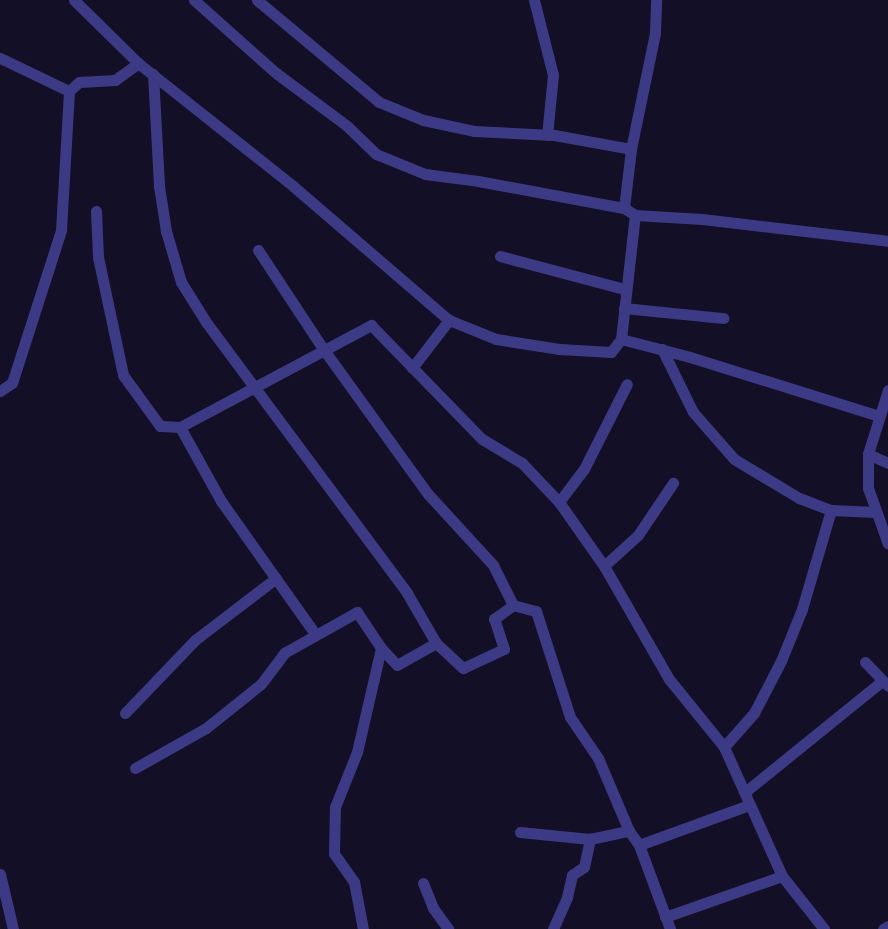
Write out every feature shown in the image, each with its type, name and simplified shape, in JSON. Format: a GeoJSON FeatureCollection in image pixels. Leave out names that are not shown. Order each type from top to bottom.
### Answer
{"type":"FeatureCollection","features":[{"type":"Feature","properties":{"kind":"street"},"geometry":{"type":"LineString","coordinates":[[74,0],[138,63],[293,186],[449,320],[496,339],[559,349],[611,352],[621,339],[624,289],[635,215]]}},
{"type":"Feature","properties":{"kind":"street"},"geometry":{"type":"LineString","coordinates":[[194,0],[276,72],[347,126],[376,154],[425,174],[478,181],[624,208],[635,215],[702,220],[888,241]]}},
{"type":"Feature","properties":{"kind":"street"},"geometry":{"type":"LineString","coordinates":[[257,0],[379,102],[423,120],[474,131],[547,135],[631,149]]}},
{"type":"Feature","properties":{"kind":"street"},"geometry":{"type":"LineString","coordinates":[[534,0],[553,75],[547,135]]}},
{"type":"Feature","properties":{"kind":"street"},"geometry":{"type":"LineString","coordinates":[[624,208],[631,149],[655,33],[656,0]]}},
{"type":"Feature","properties":{"kind":"street"},"geometry":{"type":"LineString","coordinates":[[0,58],[69,91]]}},
{"type":"Feature","properties":{"kind":"street"},"geometry":{"type":"LineString","coordinates":[[0,391],[12,383],[61,230],[69,91],[80,82],[115,80],[138,63]]}},
{"type":"Feature","properties":{"kind":"street"},"geometry":{"type":"LineString","coordinates":[[153,74],[159,186],[166,231],[181,282],[256,389],[407,593],[436,643],[463,668],[504,649],[494,619],[514,605]]}},
{"type":"Feature","properties":{"kind":"street"},"geometry":{"type":"LineString","coordinates":[[96,211],[98,257],[123,375],[160,426],[180,428],[256,389],[371,325],[482,439],[522,464],[559,502],[604,566],[669,679],[724,747],[782,876],[824,929]]}},
{"type":"Feature","properties":{"kind":"street"},"geometry":{"type":"LineString","coordinates":[[258,250],[324,350],[428,494],[493,565],[514,605],[536,611],[570,717],[598,758],[629,831],[639,845],[670,929]]}},
{"type":"Feature","properties":{"kind":"street"},"geometry":{"type":"LineString","coordinates":[[500,256],[624,289]]}},
{"type":"Feature","properties":{"kind":"street"},"geometry":{"type":"LineString","coordinates":[[624,308],[723,318]]}},
{"type":"Feature","properties":{"kind":"street"},"geometry":{"type":"LineString","coordinates":[[412,368],[449,320]]}},
{"type":"Feature","properties":{"kind":"street"},"geometry":{"type":"LineString","coordinates":[[621,339],[662,349],[879,416]]}},
{"type":"Feature","properties":{"kind":"street"},"geometry":{"type":"LineString","coordinates":[[662,349],[693,412],[734,459],[799,498],[830,510],[881,519]]}},
{"type":"Feature","properties":{"kind":"street"},"geometry":{"type":"LineString","coordinates":[[559,502],[584,469],[627,384]]}},
{"type":"Feature","properties":{"kind":"street"},"geometry":{"type":"LineString","coordinates":[[888,390],[868,454],[868,488],[881,519],[888,544]]}},
{"type":"Feature","properties":{"kind":"street"},"geometry":{"type":"LineString","coordinates":[[180,428],[222,501],[315,634]]}},
{"type":"Feature","properties":{"kind":"street"},"geometry":{"type":"LineString","coordinates":[[868,454],[888,464]]}},
{"type":"Feature","properties":{"kind":"street"},"geometry":{"type":"LineString","coordinates":[[604,566],[638,535],[673,483]]}},
{"type":"Feature","properties":{"kind":"street"},"geometry":{"type":"LineString","coordinates":[[724,747],[754,713],[781,661],[802,609],[830,510]]}},
{"type":"Feature","properties":{"kind":"street"},"geometry":{"type":"LineString","coordinates":[[125,713],[195,640],[276,578]]}},
{"type":"Feature","properties":{"kind":"street"},"geometry":{"type":"LineString","coordinates":[[135,768],[222,717],[261,684],[284,653],[357,612],[381,648],[397,665],[436,643]]}},
{"type":"Feature","properties":{"kind":"street"},"geometry":{"type":"LineString","coordinates":[[363,929],[354,882],[334,852],[335,807],[356,752],[381,648]]}},
{"type":"Feature","properties":{"kind":"street"},"geometry":{"type":"LineString","coordinates":[[745,792],[885,683],[865,662]]}},
{"type":"Feature","properties":{"kind":"street"},"geometry":{"type":"LineString","coordinates":[[639,845],[749,805]]}},
{"type":"Feature","properties":{"kind":"street"},"geometry":{"type":"LineString","coordinates":[[520,832],[590,839],[629,831]]}},
{"type":"Feature","properties":{"kind":"street"},"geometry":{"type":"LineString","coordinates":[[552,929],[567,897],[572,875],[584,867],[590,839]]}},
{"type":"Feature","properties":{"kind":"street"},"geometry":{"type":"LineString","coordinates":[[0,874],[13,929]]}},
{"type":"Feature","properties":{"kind":"street"},"geometry":{"type":"LineString","coordinates":[[666,917],[782,876]]}},
{"type":"Feature","properties":{"kind":"street"},"geometry":{"type":"LineString","coordinates":[[424,883],[434,908],[448,929]]}},
{"type":"Feature","properties":{"kind":"street"},"geometry":{"type":"LineString","coordinates":[[883,929],[888,926]]}}]}
